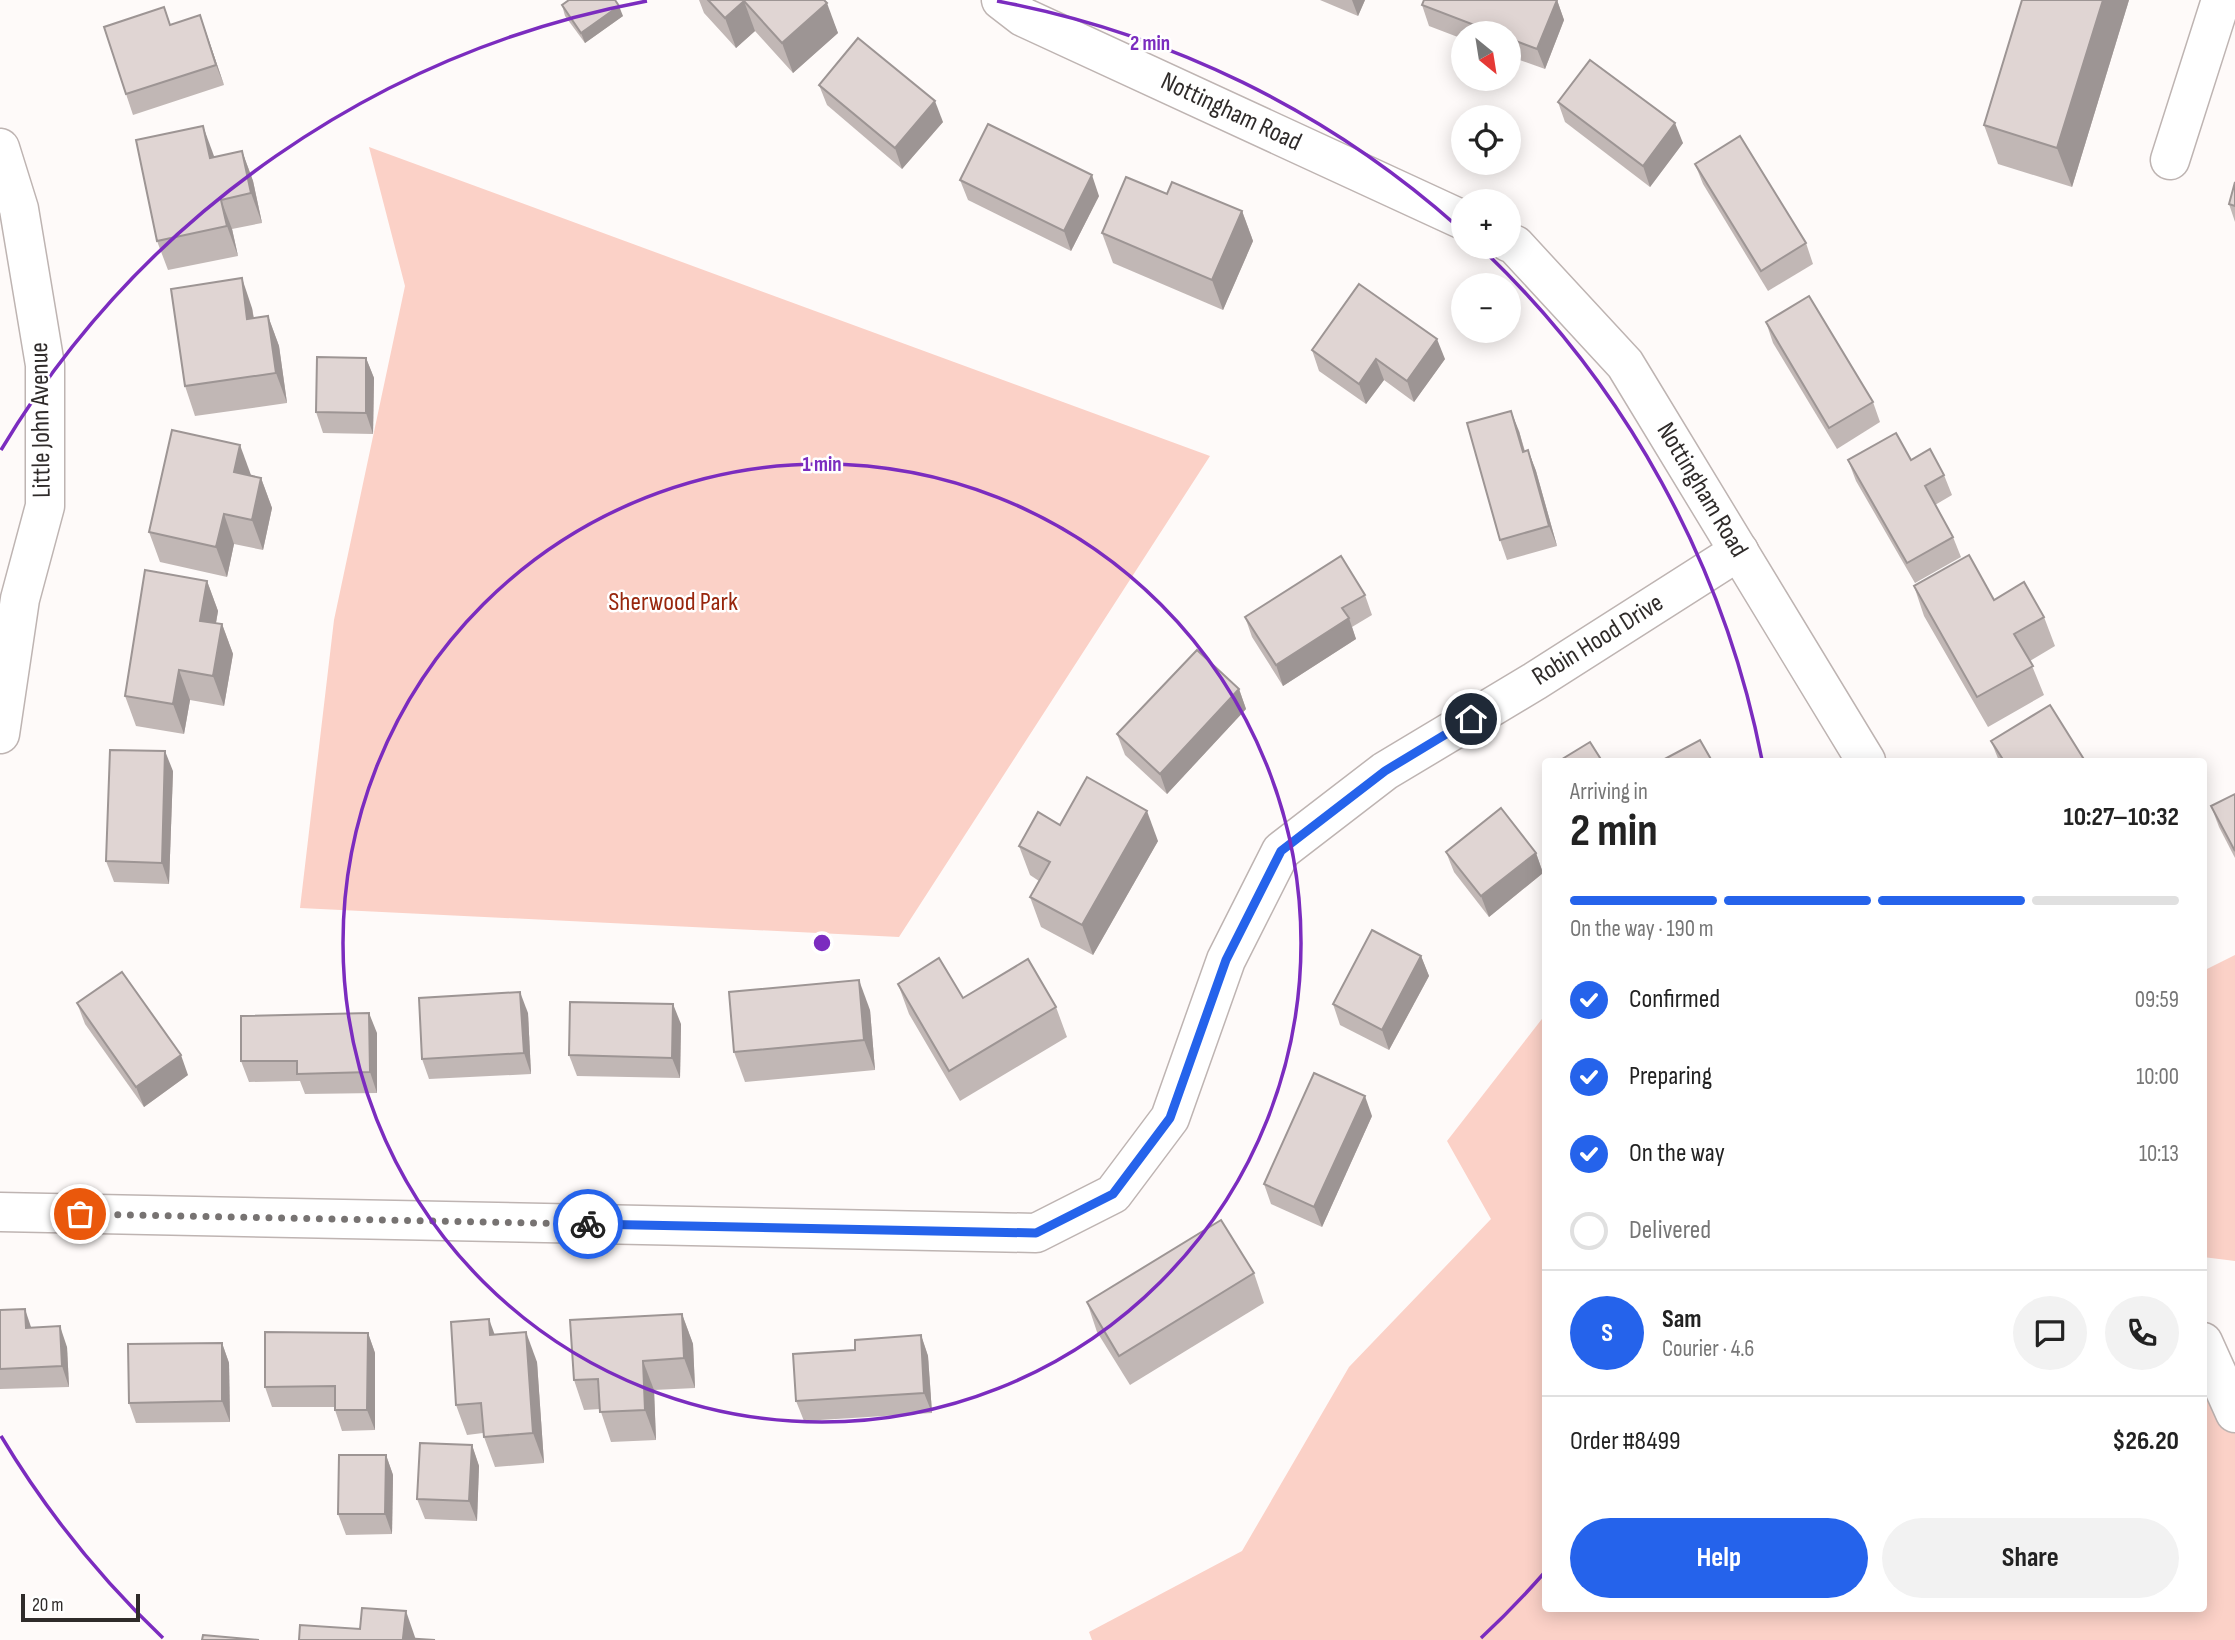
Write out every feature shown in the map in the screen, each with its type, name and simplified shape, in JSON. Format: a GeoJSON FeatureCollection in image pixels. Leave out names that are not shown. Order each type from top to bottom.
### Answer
{"type":"FeatureCollection","features":[{"type":"Feature","properties":{"kind":"street","name":"Nottingham Road"},"geometry":{"type":"LineString","coordinates":[[1001,0],[1023,17],[1451,214]]}},
{"type":"Feature","properties":{"kind":"street"},"geometry":{"type":"LineString","coordinates":[[2170,160],[2221,0]]}},
{"type":"Feature","properties":{"kind":"street","name":"Little John Avenue"},"geometry":{"type":"LineString","coordinates":[[0,148],[19,209],[45,365],[45,506],[20,599],[0,734]]}},
{"type":"Feature","properties":{"kind":"street","name":"Nottingham Road"},"geometry":{"type":"LineString","coordinates":[[1521,253],[1625,364],[1864,758]]}},
{"type":"Feature","properties":{"kind":"street","name":"Robin Hood Drive"},"geometry":{"type":"LineString","coordinates":[[0,1212],[1036,1233],[1113,1194],[1170,1118],[1226,960],[1281,851],[1385,771],[1535,681],[1739,551]]}},
{"type":"Feature","properties":{"kind":"street"},"geometry":{"type":"LineString","coordinates":[[2207,1351],[2235,1413]]}},
{"type":"Feature","properties":{"kind":"green space","name":"Sherwood Park"},"geometry":{"type":"Polygon","coordinates":[[[369,147],[1210,456],[899,937],[300,908],[334,620],[405,286],[369,147]]]}},
{"type":"Feature","properties":{"kind":"green space"},"geometry":{"type":"Polygon","coordinates":[[[2235,955],[2235,1261],[2207,1258],[2207,969],[2235,955]]]}},
{"type":"Feature","properties":{"kind":"green space"},"geometry":{"type":"Polygon","coordinates":[[[1542,1019],[1542,1612],[2207,1612],[2207,1351],[2235,1413],[2235,1640],[1092,1640],[1089,1632],[1242,1551],[1349,1367],[1491,1219],[1447,1141],[1542,1019]]]}},
{"type":"Feature","properties":{"kind":"building"},"geometry":{"type":"Polygon","coordinates":[[[569,0],[615,0],[619,6],[581,33],[562,5],[569,0]]]}},
{"type":"Feature","properties":{"kind":"building"},"geometry":{"type":"Polygon","coordinates":[[[708,0],[824,0],[827,3],[782,43],[744,1],[725,18],[708,0]]]}},
{"type":"Feature","properties":{"kind":"building"},"geometry":{"type":"Polygon","coordinates":[[[1424,0],[1557,0],[1537,49],[1521,43],[1521,21],[1464,21],[1422,5],[1424,0]]]}},
{"type":"Feature","properties":{"kind":"building"},"geometry":{"type":"Polygon","coordinates":[[[2022,0],[2103,0],[2057,148],[1984,125],[2022,0]]]}},
{"type":"Feature","properties":{"kind":"building"},"geometry":{"type":"Polygon","coordinates":[[[164,7],[170,25],[200,15],[216,65],[126,94],[104,27],[164,7]]]}},
{"type":"Feature","properties":{"kind":"building"},"geometry":{"type":"Polygon","coordinates":[[[858,38],[935,101],[895,148],[819,85],[858,38]]]}},
{"type":"Feature","properties":{"kind":"building"},"geometry":{"type":"Polygon","coordinates":[[[1590,60],[1675,123],[1643,166],[1558,102],[1590,60]]]}},
{"type":"Feature","properties":{"kind":"building"},"geometry":{"type":"Polygon","coordinates":[[[988,124],[1092,175],[1064,231],[960,180],[988,124]]]}},
{"type":"Feature","properties":{"kind":"building"},"geometry":{"type":"Polygon","coordinates":[[[203,126],[210,158],[242,151],[251,193],[221,200],[227,226],[157,241],[136,140],[203,126]]]}},
{"type":"Feature","properties":{"kind":"building"},"geometry":{"type":"Polygon","coordinates":[[[1740,136],[1806,243],[1761,271],[1695,164],[1740,136]]]}},
{"type":"Feature","properties":{"kind":"building"},"geometry":{"type":"Polygon","coordinates":[[[1126,177],[1167,194],[1172,182],[1242,211],[1212,280],[1102,233],[1126,177]]]}},
{"type":"Feature","properties":{"kind":"building"},"geometry":{"type":"Polygon","coordinates":[[[2235,182],[2235,206],[2229,204],[2235,182]]]}},
{"type":"Feature","properties":{"kind":"building"},"geometry":{"type":"Polygon","coordinates":[[[242,278],[247,319],[268,316],[276,373],[185,386],[171,289],[242,278]]]}},
{"type":"Feature","properties":{"kind":"building"},"geometry":{"type":"Polygon","coordinates":[[[1359,284],[1437,339],[1407,381],[1376,359],[1359,384],[1312,350],[1359,284]]]}},
{"type":"Feature","properties":{"kind":"building"},"geometry":{"type":"Polygon","coordinates":[[[1809,296],[1873,402],[1829,428],[1766,322],[1809,296]]]}},
{"type":"Feature","properties":{"kind":"building"},"geometry":{"type":"Polygon","coordinates":[[[317,357],[366,358],[366,413],[316,412],[317,357]]]}},
{"type":"Feature","properties":{"kind":"building"},"geometry":{"type":"Polygon","coordinates":[[[1511,411],[1523,452],[1528,450],[1549,526],[1500,540],[1467,423],[1511,411]]]}},
{"type":"Feature","properties":{"kind":"building"},"geometry":{"type":"Polygon","coordinates":[[[172,430],[240,445],[234,472],[261,478],[252,520],[224,514],[216,547],[149,532],[172,430]]]}},
{"type":"Feature","properties":{"kind":"building"},"geometry":{"type":"Polygon","coordinates":[[[1896,433],[1911,460],[1930,449],[1944,475],[1925,486],[1953,537],[1907,563],[1848,460],[1896,433]]]}},
{"type":"Feature","properties":{"kind":"building"},"geometry":{"type":"Polygon","coordinates":[[[1969,555],[1994,600],[2024,582],[2044,617],[2014,634],[2033,666],[1977,697],[1914,586],[1969,555]]]}},
{"type":"Feature","properties":{"kind":"building"},"geometry":{"type":"Polygon","coordinates":[[[1341,556],[1365,595],[1342,608],[1349,618],[1276,665],[1245,617],[1341,556]]]}},
{"type":"Feature","properties":{"kind":"building"},"geometry":{"type":"Polygon","coordinates":[[[145,570],[207,581],[200,621],[222,624],[213,676],[179,670],[173,704],[125,696],[145,570]]]}},
{"type":"Feature","properties":{"kind":"building"},"geometry":{"type":"Polygon","coordinates":[[[1197,650],[1239,689],[1160,774],[1117,734],[1197,650]]]}},
{"type":"Feature","properties":{"kind":"building"},"geometry":{"type":"Polygon","coordinates":[[[2050,705],[2083,758],[2002,758],[1991,741],[2050,705]]]}},
{"type":"Feature","properties":{"kind":"building"},"geometry":{"type":"Polygon","coordinates":[[[1700,740],[1710,758],[1667,758],[1700,740]]]}},
{"type":"Feature","properties":{"kind":"building"},"geometry":{"type":"Polygon","coordinates":[[[1590,742],[1600,758],[1564,758],[1590,742]]]}},
{"type":"Feature","properties":{"kind":"building"},"geometry":{"type":"Polygon","coordinates":[[[110,750],[165,751],[162,863],[106,861],[110,750]]]}},
{"type":"Feature","properties":{"kind":"building"},"geometry":{"type":"Polygon","coordinates":[[[1087,777],[1147,811],[1082,925],[1030,897],[1050,862],[1019,846],[1038,812],[1060,825],[1087,777]]]}},
{"type":"Feature","properties":{"kind":"building"},"geometry":{"type":"Polygon","coordinates":[[[2235,794],[2235,851],[2211,806],[2235,794]]]}},
{"type":"Feature","properties":{"kind":"building"},"geometry":{"type":"Polygon","coordinates":[[[1501,808],[1536,853],[1481,896],[1446,852],[1501,808]]]}},
{"type":"Feature","properties":{"kind":"building"},"geometry":{"type":"Polygon","coordinates":[[[1372,930],[1421,956],[1382,1030],[1333,1004],[1372,930]]]}},
{"type":"Feature","properties":{"kind":"building"},"geometry":{"type":"Polygon","coordinates":[[[939,958],[963,998],[1028,959],[1056,1007],[949,1071],[898,984],[939,958]]]}},
{"type":"Feature","properties":{"kind":"building"},"geometry":{"type":"Polygon","coordinates":[[[122,972],[181,1055],[136,1087],[77,1003],[122,972]]]}},
{"type":"Feature","properties":{"kind":"building"},"geometry":{"type":"Polygon","coordinates":[[[859,980],[864,1040],[734,1052],[729,992],[859,980]]]}},
{"type":"Feature","properties":{"kind":"building"},"geometry":{"type":"Polygon","coordinates":[[[520,992],[524,1053],[422,1059],[419,998],[520,992]]]}},
{"type":"Feature","properties":{"kind":"building"},"geometry":{"type":"Polygon","coordinates":[[[570,1002],[673,1004],[672,1058],[569,1055],[570,1002]]]}},
{"type":"Feature","properties":{"kind":"building"},"geometry":{"type":"Polygon","coordinates":[[[369,1013],[370,1072],[297,1074],[297,1061],[241,1061],[241,1016],[369,1013]]]}},
{"type":"Feature","properties":{"kind":"building"},"geometry":{"type":"Polygon","coordinates":[[[1314,1073],[1365,1096],[1314,1207],[1264,1184],[1314,1073]]]}},
{"type":"Feature","properties":{"kind":"building"},"geometry":{"type":"Polygon","coordinates":[[[1221,1220],[1254,1273],[1119,1356],[1087,1302],[1221,1220]]]}},
{"type":"Feature","properties":{"kind":"building"},"geometry":{"type":"Polygon","coordinates":[[[25,1309],[26,1328],[60,1326],[62,1366],[0,1369],[0,1310],[25,1309]]]}},
{"type":"Feature","properties":{"kind":"building"},"geometry":{"type":"Polygon","coordinates":[[[682,1314],[684,1358],[643,1361],[645,1410],[600,1412],[598,1379],[574,1380],[570,1320],[682,1314]]]}},
{"type":"Feature","properties":{"kind":"building"},"geometry":{"type":"Polygon","coordinates":[[[489,1319],[490,1335],[526,1332],[533,1433],[484,1437],[481,1403],[456,1405],[451,1322],[489,1319]]]}},
{"type":"Feature","properties":{"kind":"building"},"geometry":{"type":"Polygon","coordinates":[[[265,1332],[368,1333],[367,1410],[335,1410],[335,1386],[265,1387],[265,1332]]]}},
{"type":"Feature","properties":{"kind":"building"},"geometry":{"type":"Polygon","coordinates":[[[921,1335],[924,1393],[796,1401],[793,1354],[855,1350],[855,1340],[921,1335]]]}},
{"type":"Feature","properties":{"kind":"building"},"geometry":{"type":"Polygon","coordinates":[[[222,1343],[222,1401],[129,1403],[128,1344],[222,1343]]]}},
{"type":"Feature","properties":{"kind":"building"},"geometry":{"type":"Polygon","coordinates":[[[420,1443],[472,1445],[469,1501],[417,1499],[420,1443]]]}},
{"type":"Feature","properties":{"kind":"building"},"geometry":{"type":"Polygon","coordinates":[[[339,1455],[386,1455],[385,1514],[338,1514],[339,1455]]]}},
{"type":"Feature","properties":{"kind":"building"},"geometry":{"type":"Polygon","coordinates":[[[362,1608],[406,1611],[403,1638],[435,1640],[299,1640],[300,1625],[360,1629],[362,1608]]]}},
{"type":"Feature","properties":{"kind":"building"},"geometry":{"type":"Polygon","coordinates":[[[203,1635],[259,1640],[202,1640],[203,1635]]]}},
{"type":"Feature","properties":{"kind":"way so far"},"geometry":{"type":"LineString","coordinates":[[80,1214],[588,1224]]}},
{"type":"Feature","properties":{"kind":"route"},"geometry":{"type":"LineString","coordinates":[[588,1224],[1036,1233],[1113,1194],[1170,1118],[1226,960],[1281,851],[1385,771],[1471,719]]}}]}
